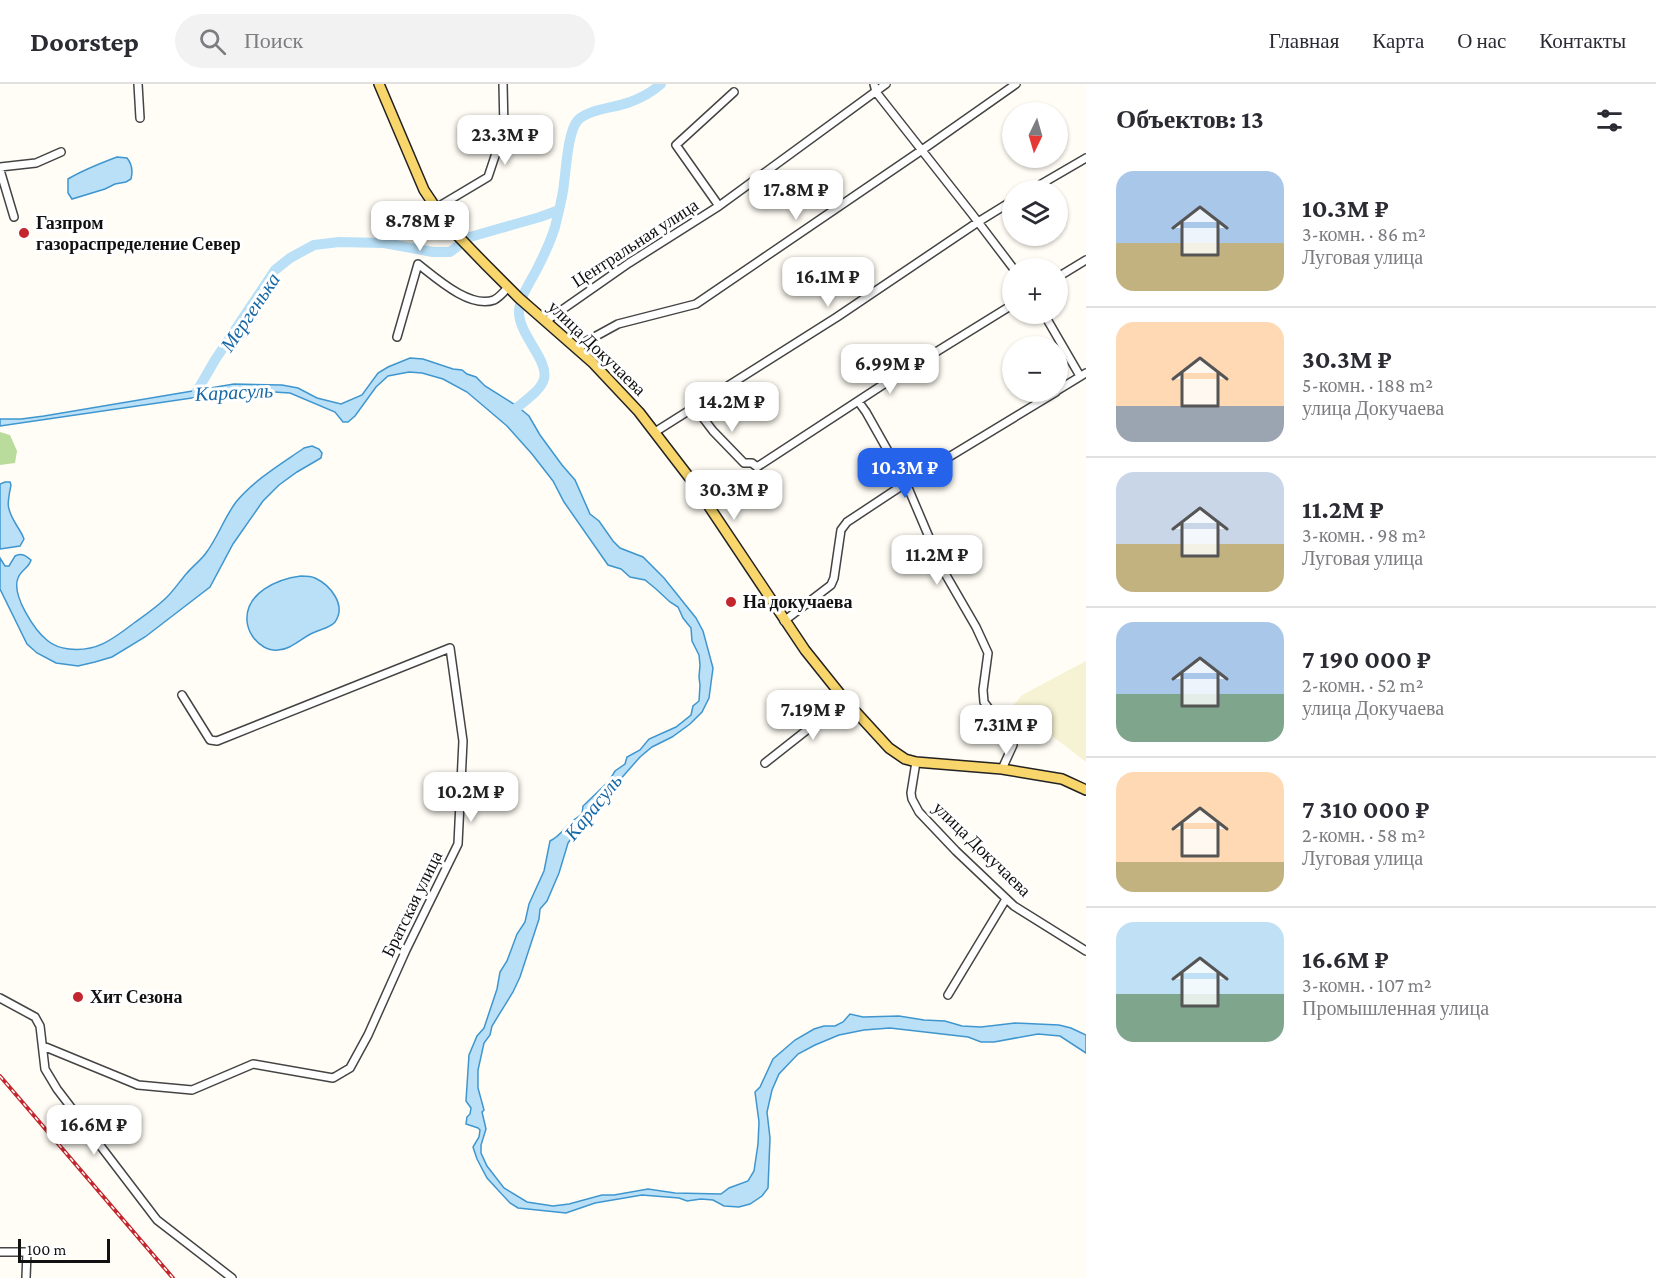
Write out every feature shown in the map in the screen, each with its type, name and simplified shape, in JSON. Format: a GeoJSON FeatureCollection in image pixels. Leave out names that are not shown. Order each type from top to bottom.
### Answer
{"type":"FeatureCollection","features":[{"type":"Feature","properties":{"kind":"main road","name":"улица Докучаева"},"geometry":{"type":"LineString","coordinates":[[379,84],[422,184],[453,231],[519,298],[578,349],[625,395],[692,482],[784,621],[844,700],[889,748],[905,759],[916,762]]}},
{"type":"Feature","properties":{"kind":"main road"},"geometry":{"type":"LineString","coordinates":[[916,762],[1002,769],[1062,779],[1086,790]]}},
{"type":"Feature","properties":{"kind":"street"},"geometry":{"type":"LineString","coordinates":[[138,84],[140,118]]}},
{"type":"Feature","properties":{"kind":"street"},"geometry":{"type":"LineString","coordinates":[[436,208],[488,177],[504,129],[503,84]]}},
{"type":"Feature","properties":{"kind":"street"},"geometry":{"type":"LineString","coordinates":[[874,84],[876,92],[1005,258]]}},
{"type":"Feature","properties":{"kind":"street","name":"Центральная улица"},"geometry":{"type":"LineString","coordinates":[[546,321],[621,268],[719,207],[886,84]]}},
{"type":"Feature","properties":{"kind":"street"},"geometry":{"type":"LineString","coordinates":[[578,349],[587,341],[618,324],[696,304],[1016,84]]}},
{"type":"Feature","properties":{"kind":"street"},"geometry":{"type":"LineString","coordinates":[[719,207],[676,145],[734,92]]}},
{"type":"Feature","properties":{"kind":"street"},"geometry":{"type":"LineString","coordinates":[[14,217],[0,169],[36,163],[61,152]]}},
{"type":"Feature","properties":{"kind":"street"},"geometry":{"type":"LineString","coordinates":[[1048,180],[1086,158]]}},
{"type":"Feature","properties":{"kind":"street"},"geometry":{"type":"LineString","coordinates":[[655,432],[837,317],[1002,207]]}},
{"type":"Feature","properties":{"kind":"street"},"geometry":{"type":"LineString","coordinates":[[1068,271],[1086,260]]}},
{"type":"Feature","properties":{"kind":"street"},"geometry":{"type":"LineString","coordinates":[[397,338],[418,264],[438,280],[471,300],[482,302],[494,300],[508,287]]}},
{"type":"Feature","properties":{"kind":"street"},"geometry":{"type":"LineString","coordinates":[[694,406],[713,431],[744,463],[752,463],[757,468],[858,401],[1002,311]]}},
{"type":"Feature","properties":{"kind":"street"},"geometry":{"type":"LineString","coordinates":[[1050,324],[1083,375],[1068,384]]}},
{"type":"Feature","properties":{"kind":"street"},"geometry":{"type":"LineString","coordinates":[[858,401],[906,483],[943,570],[976,627],[988,653],[983,690],[984,702],[1013,744],[1002,769]]}},
{"type":"Feature","properties":{"kind":"street"},"geometry":{"type":"LineString","coordinates":[[784,621],[831,585],[842,530],[847,522],[1039,402]]}},
{"type":"Feature","properties":{"kind":"street","name":"Братская улица"},"geometry":{"type":"LineString","coordinates":[[42,1046],[138,1084],[192,1090],[252,1064],[333,1078],[350,1068],[368,1035],[406,950],[458,844],[463,741],[450,648],[217,741],[210,740],[182,695]]}},
{"type":"Feature","properties":{"kind":"street"},"geometry":{"type":"LineString","coordinates":[[765,763],[844,700]]}},
{"type":"Feature","properties":{"kind":"street","name":"улица Докучаева"},"geometry":{"type":"LineString","coordinates":[[916,762],[910,793],[915,806],[945,840],[1014,906],[1086,951]]}},
{"type":"Feature","properties":{"kind":"street"},"geometry":{"type":"LineString","coordinates":[[948,996],[1006,899]]}},
{"type":"Feature","properties":{"kind":"street"},"geometry":{"type":"LineString","coordinates":[[0,998],[35,1017],[40,1026],[45,1069],[57,1089],[158,1220],[232,1278]]}},
{"type":"Feature","properties":{"kind":"street"},"geometry":{"type":"LineString","coordinates":[[0,1252],[27,1252],[26,1278]]}},
{"type":"Feature","properties":{"kind":"shaded area"},"geometry":{"type":"Polygon","coordinates":[[[1086,661],[1086,762],[1013,706],[1022,695],[1086,661]]]}},
{"type":"Feature","properties":{"kind":"green space"},"geometry":{"type":"Polygon","coordinates":[[[0,432],[10,435],[17,451],[15,463],[0,465],[0,432]]]}},
{"type":"Feature","properties":{"kind":"water"},"geometry":{"type":"Polygon","coordinates":[[[117,157],[129,160],[132,168],[131,179],[72,199],[68,193],[68,179],[117,157]]]}},
{"type":"Feature","properties":{"kind":"water","name":"Карасуль"},"geometry":{"type":"Polygon","coordinates":[[[410,358],[423,359],[462,370],[476,377],[485,386],[529,416],[540,435],[575,480],[590,514],[599,521],[620,548],[643,557],[664,578],[696,618],[703,631],[713,668],[709,698],[702,712],[690,724],[640,757],[581,824],[568,843],[559,873],[547,901],[540,909],[539,919],[520,977],[484,1043],[478,1070],[478,1088],[486,1129],[481,1153],[487,1166],[504,1188],[527,1202],[553,1206],[602,1195],[648,1189],[675,1193],[721,1194],[729,1188],[748,1181],[754,1171],[758,1144],[759,1122],[755,1092],[760,1087],[773,1059],[795,1040],[814,1029],[835,1026],[843,1022],[850,1014],[863,1017],[899,1016],[981,1027],[1015,1023],[1059,1025],[1086,1035],[1086,1053],[1060,1036],[1038,1034],[994,1042],[890,1028],[839,1035],[798,1054],[779,1074],[772,1090],[767,1112],[770,1138],[768,1188],[762,1196],[750,1204],[739,1207],[724,1206],[713,1200],[687,1201],[679,1198],[642,1195],[595,1203],[566,1213],[518,1208],[510,1203],[487,1178],[477,1159],[473,1147],[480,1130],[466,1124],[471,1108],[466,1101],[469,1055],[477,1036],[484,1028],[500,972],[525,922],[529,904],[544,871],[550,841],[582,814],[583,806],[609,781],[615,771],[625,764],[627,757],[640,750],[649,739],[676,727],[691,715],[693,706],[699,701],[699,655],[692,641],[691,628],[678,607],[645,580],[630,577],[621,569],[608,565],[564,502],[553,481],[507,426],[467,392],[443,379],[422,373],[409,372],[388,376],[376,387],[348,422],[343,422],[335,412],[290,393],[257,391],[233,392],[0,426],[0,419],[44,416],[234,384],[282,385],[298,388],[317,398],[341,404],[362,395],[378,373],[410,358]]]}},
{"type":"Feature","properties":{"kind":"water"},"geometry":{"type":"Polygon","coordinates":[[[312,446],[322,453],[321,458],[279,485],[263,501],[233,544],[210,587],[145,637],[112,657],[78,666],[56,663],[37,653],[27,644],[0,589],[0,558],[5,566],[9,566],[17,555],[23,555],[31,560],[18,578],[18,594],[31,621],[48,641],[69,649],[96,646],[119,634],[163,601],[206,553],[232,508],[243,494],[277,466],[304,448],[312,446]]]}},
{"type":"Feature","properties":{"kind":"water"},"geometry":{"type":"Polygon","coordinates":[[[10,482],[11,485],[9,510],[24,539],[20,546],[0,549],[0,484],[10,482]]]}},
{"type":"Feature","properties":{"kind":"water"},"geometry":{"type":"Polygon","coordinates":[[[301,576],[310,576],[321,581],[335,596],[339,609],[335,622],[287,648],[274,650],[264,647],[252,636],[249,629],[247,621],[251,603],[257,595],[273,584],[301,576]]]}},
{"type":"Feature","properties":{"kind":"waterway","name":"Мергенька"},"geometry":{"type":"LineString","coordinates":[[509,415],[534,394],[544,379],[542,364],[523,329],[519,311],[524,293],[550,242],[555,227],[574,126],[578,120],[589,113],[634,100],[661,84]]}},
{"type":"Feature","properties":{"kind":"waterway","name":"Мергенька"},"geometry":{"type":"LineString","coordinates":[[467,240],[470,237],[559,210]]}},
{"type":"Feature","properties":{"kind":"waterway","name":"Мергенька"},"geometry":{"type":"LineString","coordinates":[[197,393],[215,360],[275,270],[290,258],[314,245],[339,242],[384,243],[433,252],[450,252],[458,246]]}},
{"type":"Feature","properties":{"kind":"railway"},"geometry":{"type":"LineString","coordinates":[[0,1076],[173,1278]]}},
{"type":"Feature","properties":{"kind":"place","name":"Газпром газораспределение Север"},"geometry":{"type":"Point","coordinates":[24,233]}},
{"type":"Feature","properties":{"kind":"place","name":"На докучаева"},"geometry":{"type":"Point","coordinates":[731,602]}},
{"type":"Feature","properties":{"kind":"place","name":"Хит Сезона"},"geometry":{"type":"Point","coordinates":[78,997]}}]}
